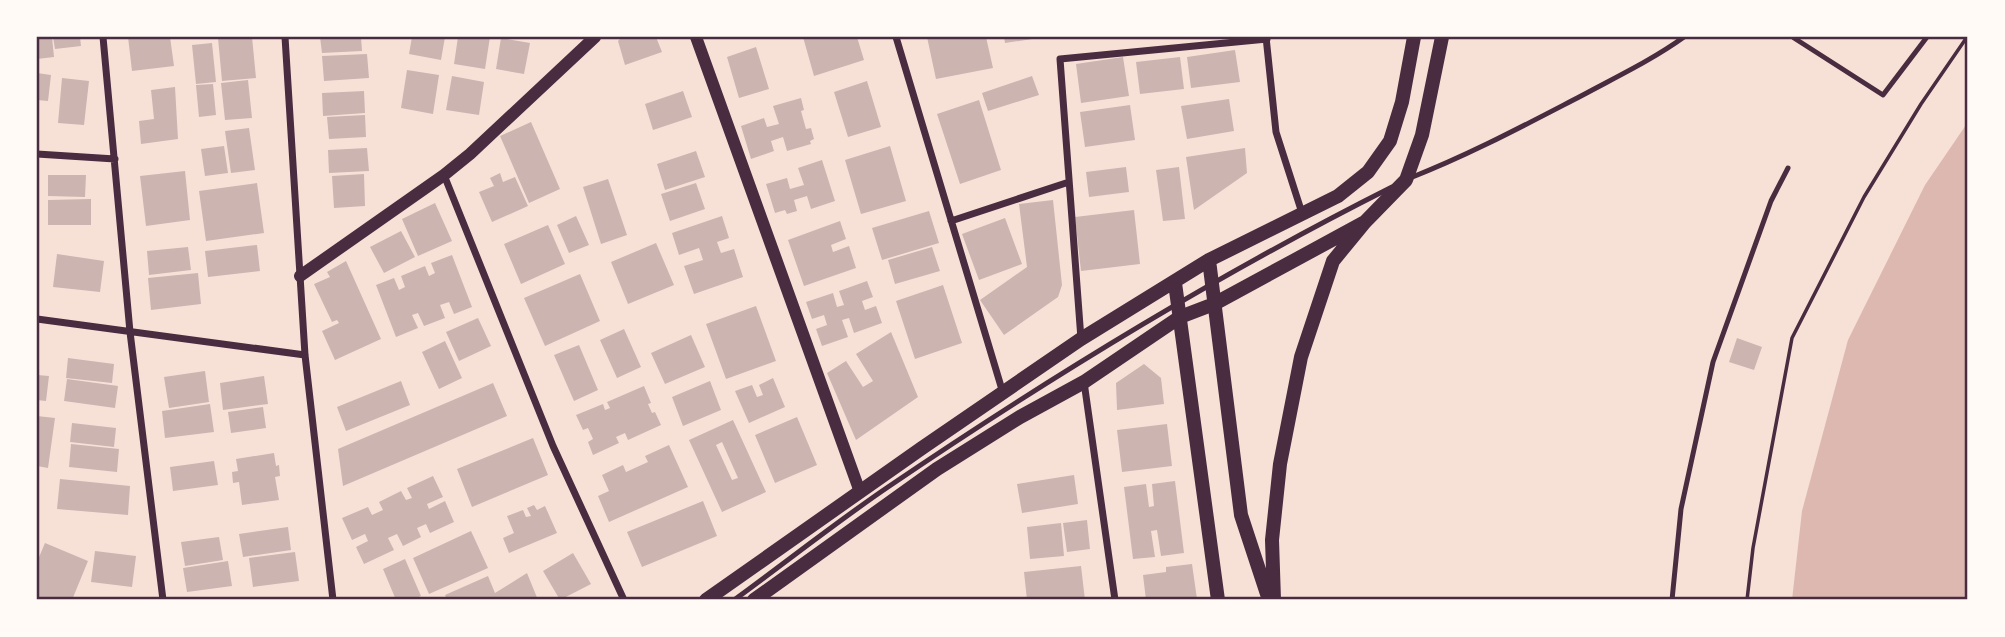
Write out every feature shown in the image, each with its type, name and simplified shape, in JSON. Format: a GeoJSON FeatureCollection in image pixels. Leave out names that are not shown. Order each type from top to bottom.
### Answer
{"type":"FeatureCollection","features":[{"type":"Feature","properties":{"kind":"main road"},"geometry":{"type":"LineString","coordinates":[[706,600],[1082,339],[1175,284],[1209,260],[1338,196],[1368,172],[1390,141],[1402,102],[1414,37]]}},
{"type":"Feature","properties":{"kind":"main road"},"geometry":{"type":"LineString","coordinates":[[1271,600],[1272,540],[1280,464],[1301,357],[1333,261],[1365,222],[1406,180],[1422,135],[1441,37]]}},
{"type":"Feature","properties":{"kind":"main road"},"geometry":{"type":"LineString","coordinates":[[754,600],[937,470],[1020,417],[1084,382],[1178,310],[1214,304],[1365,222]]}},
{"type":"Feature","properties":{"kind":"main road"},"geometry":{"type":"LineString","coordinates":[[1209,260],[1214,282],[1214,304],[1241,515],[1271,600]]}},
{"type":"Feature","properties":{"kind":"main road"},"geometry":{"type":"LineString","coordinates":[[1175,284],[1218,600]]}},
{"type":"Feature","properties":{"kind":"street"},"geometry":{"type":"LineString","coordinates":[[103,37],[130,332],[163,600]]}},
{"type":"Feature","properties":{"kind":"street"},"geometry":{"type":"LineString","coordinates":[[285,37],[305,355],[333,600]]}},
{"type":"Feature","properties":{"kind":"street"},"geometry":{"type":"LineString","coordinates":[[300,276],[444,175],[596,37]]}},
{"type":"Feature","properties":{"kind":"street"},"geometry":{"type":"LineString","coordinates":[[696,37],[860,492]]}},
{"type":"Feature","properties":{"kind":"street"},"geometry":{"type":"LineString","coordinates":[[895,37],[1003,393]]}},
{"type":"Feature","properties":{"kind":"street"},"geometry":{"type":"LineString","coordinates":[[1082,339],[1060,59],[1266,38],[1276,131],[1302,214]]}},
{"type":"Feature","properties":{"kind":"street"},"geometry":{"type":"LineString","coordinates":[[37,154],[115,159]]}},
{"type":"Feature","properties":{"kind":"street"},"geometry":{"type":"LineString","coordinates":[[444,175],[553,446],[624,600]]}},
{"type":"Feature","properties":{"kind":"street"},"geometry":{"type":"LineString","coordinates":[[951,221],[1069,183]]}},
{"type":"Feature","properties":{"kind":"street"},"geometry":{"type":"LineString","coordinates":[[37,319],[305,355]]}},
{"type":"Feature","properties":{"kind":"street"},"geometry":{"type":"LineString","coordinates":[[1084,382],[1115,600]]}},
{"type":"Feature","properties":{"kind":"lane"},"geometry":{"type":"LineString","coordinates":[[734,600],[885,488],[1069,368],[1178,310],[1214,282],[1338,214],[1406,180],[1456,160],[1662,53],[1684,37]]}},
{"type":"Feature","properties":{"kind":"lane"},"geometry":{"type":"LineString","coordinates":[[1794,37],[1883,94],[1927,37]]}},
{"type":"Feature","properties":{"kind":"lane"},"geometry":{"type":"LineString","coordinates":[[1672,600],[1681,509],[1713,362],[1771,201],[1788,168]]}},
{"type":"Feature","properties":{"kind":"path"},"geometry":{"type":"LineString","coordinates":[[1747,600],[1753,548],[1792,338],[1864,197],[1967,37]]}},
{"type":"Feature","properties":{"kind":"shaded area"},"geometry":{"type":"Polygon","coordinates":[[[1968,122],[1968,600],[1792,600],[1802,511],[1848,340],[1925,185],[1968,122]]]}},
{"type":"Feature","properties":{"kind":"building"},"geometry":{"type":"Polygon","coordinates":[[[37,37],[52,37],[54,57],[37,59],[37,37]]]}},
{"type":"Feature","properties":{"kind":"building"},"geometry":{"type":"Polygon","coordinates":[[[53,37],[80,37],[81,46],[55,49],[53,37]]]}},
{"type":"Feature","properties":{"kind":"building"},"geometry":{"type":"Polygon","coordinates":[[[128,37],[170,37],[174,66],[132,71],[128,37]]]}},
{"type":"Feature","properties":{"kind":"building"},"geometry":{"type":"Polygon","coordinates":[[[252,37],[256,78],[222,81],[218,38],[252,37]]]}},
{"type":"Feature","properties":{"kind":"building"},"geometry":{"type":"Polygon","coordinates":[[[320,37],[361,37],[362,51],[322,53],[320,37]]]}},
{"type":"Feature","properties":{"kind":"building"},"geometry":{"type":"Polygon","coordinates":[[[412,37],[445,37],[441,60],[409,54],[412,37]]]}},
{"type":"Feature","properties":{"kind":"building"},"geometry":{"type":"Polygon","coordinates":[[[458,37],[490,37],[485,69],[454,64],[458,37]]]}},
{"type":"Feature","properties":{"kind":"building"},"geometry":{"type":"Polygon","coordinates":[[[622,37],[656,37],[662,52],[625,65],[618,41],[622,37]]]}},
{"type":"Feature","properties":{"kind":"building"},"geometry":{"type":"Polygon","coordinates":[[[803,37],[857,37],[864,60],[814,76],[803,37]]]}},
{"type":"Feature","properties":{"kind":"building"},"geometry":{"type":"Polygon","coordinates":[[[927,37],[986,37],[993,68],[936,79],[927,37]]]}},
{"type":"Feature","properties":{"kind":"building"},"geometry":{"type":"Polygon","coordinates":[[[1004,37],[1039,37],[1039,38],[1005,43],[1004,37]]]}},
{"type":"Feature","properties":{"kind":"building"},"geometry":{"type":"Polygon","coordinates":[[[501,38],[530,43],[524,74],[496,69],[501,38]]]}},
{"type":"Feature","properties":{"kind":"building"},"geometry":{"type":"Polygon","coordinates":[[[212,43],[216,82],[196,84],[192,45],[212,43]]]}},
{"type":"Feature","properties":{"kind":"building"},"geometry":{"type":"Polygon","coordinates":[[[756,47],[769,89],[739,98],[727,57],[756,47]]]}},
{"type":"Feature","properties":{"kind":"building"},"geometry":{"type":"Polygon","coordinates":[[[1235,50],[1240,82],[1191,88],[1187,57],[1235,50]]]}},
{"type":"Feature","properties":{"kind":"building"},"geometry":{"type":"Polygon","coordinates":[[[367,54],[369,78],[324,81],[322,56],[367,54]]]}},
{"type":"Feature","properties":{"kind":"building"},"geometry":{"type":"Polygon","coordinates":[[[1123,57],[1129,96],[1081,103],[1076,64],[1123,57]]]}},
{"type":"Feature","properties":{"kind":"building"},"geometry":{"type":"Polygon","coordinates":[[[1180,57],[1184,89],[1140,94],[1136,62],[1180,57]]]}},
{"type":"Feature","properties":{"kind":"building"},"geometry":{"type":"Polygon","coordinates":[[[407,70],[439,75],[433,114],[401,108],[407,70]]]}},
{"type":"Feature","properties":{"kind":"building"},"geometry":{"type":"Polygon","coordinates":[[[37,73],[51,75],[48,101],[37,100],[37,73]]]}},
{"type":"Feature","properties":{"kind":"building"},"geometry":{"type":"Polygon","coordinates":[[[452,76],[484,82],[479,115],[446,110],[452,76]]]}},
{"type":"Feature","properties":{"kind":"building"},"geometry":{"type":"Polygon","coordinates":[[[1032,76],[1039,95],[988,111],[982,93],[1032,76]]]}},
{"type":"Feature","properties":{"kind":"building"},"geometry":{"type":"Polygon","coordinates":[[[62,78],[89,81],[84,125],[58,123],[62,78]]]}},
{"type":"Feature","properties":{"kind":"building"},"geometry":{"type":"Polygon","coordinates":[[[248,80],[252,118],[225,120],[221,83],[248,80]]]}},
{"type":"Feature","properties":{"kind":"building"},"geometry":{"type":"Polygon","coordinates":[[[867,81],[881,127],[848,137],[834,92],[867,81]]]}},
{"type":"Feature","properties":{"kind":"building"},"geometry":{"type":"Polygon","coordinates":[[[213,84],[216,115],[199,117],[196,85],[213,84]]]}},
{"type":"Feature","properties":{"kind":"building"},"geometry":{"type":"Polygon","coordinates":[[[175,87],[178,139],[141,144],[139,121],[154,119],[151,90],[175,87]]]}},
{"type":"Feature","properties":{"kind":"building"},"geometry":{"type":"Polygon","coordinates":[[[364,91],[365,113],[323,116],[322,93],[364,91]]]}},
{"type":"Feature","properties":{"kind":"building"},"geometry":{"type":"Polygon","coordinates":[[[683,91],[692,117],[653,130],[645,104],[683,91]]]}},
{"type":"Feature","properties":{"kind":"building"},"geometry":{"type":"Polygon","coordinates":[[[801,98],[806,129],[811,128],[814,139],[810,141],[811,144],[787,151],[783,137],[771,141],[774,151],[751,159],[741,126],[764,118],[767,127],[779,124],[773,106],[801,98]]]}},
{"type":"Feature","properties":{"kind":"building"},"geometry":{"type":"Polygon","coordinates":[[[1229,99],[1234,131],[1187,139],[1181,106],[1229,99]]]}},
{"type":"Feature","properties":{"kind":"building"},"geometry":{"type":"Polygon","coordinates":[[[979,100],[1001,170],[960,184],[937,114],[979,100]]]}},
{"type":"Feature","properties":{"kind":"building"},"geometry":{"type":"Polygon","coordinates":[[[1130,105],[1135,140],[1085,147],[1080,112],[1130,105]]]}},
{"type":"Feature","properties":{"kind":"building"},"geometry":{"type":"Polygon","coordinates":[[[365,115],[366,137],[329,139],[327,117],[365,115]]]}},
{"type":"Feature","properties":{"kind":"building"},"geometry":{"type":"Polygon","coordinates":[[[531,122],[560,189],[529,203],[500,136],[531,122]]]}},
{"type":"Feature","properties":{"kind":"building"},"geometry":{"type":"Polygon","coordinates":[[[249,128],[255,170],[231,173],[225,131],[249,128]]]}},
{"type":"Feature","properties":{"kind":"building"},"geometry":{"type":"Polygon","coordinates":[[[224,146],[228,173],[205,176],[201,149],[224,146]]]}},
{"type":"Feature","properties":{"kind":"building"},"geometry":{"type":"Polygon","coordinates":[[[890,146],[906,201],[861,214],[845,160],[890,146]]]}},
{"type":"Feature","properties":{"kind":"building"},"geometry":{"type":"Polygon","coordinates":[[[367,148],[369,171],[329,173],[328,150],[367,148]]]}},
{"type":"Feature","properties":{"kind":"building"},"geometry":{"type":"Polygon","coordinates":[[[1245,148],[1247,173],[1194,210],[1186,157],[1245,148]]]}},
{"type":"Feature","properties":{"kind":"building"},"geometry":{"type":"Polygon","coordinates":[[[696,151],[705,177],[665,190],[657,164],[696,151]]]}},
{"type":"Feature","properties":{"kind":"building"},"geometry":{"type":"Polygon","coordinates":[[[822,160],[835,201],[811,209],[807,196],[794,200],[797,211],[775,213],[766,184],[787,178],[790,189],[804,185],[798,168],[822,160]]]}},
{"type":"Feature","properties":{"kind":"building"},"geometry":{"type":"Polygon","coordinates":[[[1126,167],[1129,192],[1089,197],[1086,172],[1126,167]]]}},
{"type":"Feature","properties":{"kind":"building"},"geometry":{"type":"Polygon","coordinates":[[[1179,167],[1185,219],[1163,221],[1156,170],[1179,167]]]}},
{"type":"Feature","properties":{"kind":"building"},"geometry":{"type":"Polygon","coordinates":[[[185,171],[190,220],[146,226],[140,176],[185,171]]]}},
{"type":"Feature","properties":{"kind":"building"},"geometry":{"type":"Polygon","coordinates":[[[500,173],[503,182],[515,177],[528,206],[492,222],[479,192],[494,186],[490,178],[500,173]]]}},
{"type":"Feature","properties":{"kind":"building"},"geometry":{"type":"Polygon","coordinates":[[[364,174],[365,206],[334,208],[332,176],[364,174]]]}},
{"type":"Feature","properties":{"kind":"building"},"geometry":{"type":"Polygon","coordinates":[[[48,175],[86,175],[85,197],[48,196],[48,175]]]}},
{"type":"Feature","properties":{"kind":"building"},"geometry":{"type":"Polygon","coordinates":[[[608,179],[627,235],[601,244],[583,187],[608,179]]]}},
{"type":"Feature","properties":{"kind":"building"},"geometry":{"type":"Polygon","coordinates":[[[257,183],[264,233],[206,241],[199,191],[257,183]]]}},
{"type":"Feature","properties":{"kind":"building"},"geometry":{"type":"Polygon","coordinates":[[[696,183],[705,209],[670,221],[661,194],[696,183]]]}},
{"type":"Feature","properties":{"kind":"building"},"geometry":{"type":"Polygon","coordinates":[[[91,199],[91,225],[48,225],[48,200],[91,199]]]}},
{"type":"Feature","properties":{"kind":"building"},"geometry":{"type":"Polygon","coordinates":[[[1053,200],[1062,285],[1058,297],[1004,335],[980,300],[1027,267],[1019,204],[1053,200]]]}},
{"type":"Feature","properties":{"kind":"building"},"geometry":{"type":"Polygon","coordinates":[[[435,203],[452,241],[418,256],[402,219],[435,203]]]}},
{"type":"Feature","properties":{"kind":"building"},"geometry":{"type":"Polygon","coordinates":[[[1134,210],[1140,264],[1081,271],[1075,217],[1134,210]]]}},
{"type":"Feature","properties":{"kind":"building"},"geometry":{"type":"Polygon","coordinates":[[[929,211],[939,243],[882,260],[872,228],[929,211]]]}},
{"type":"Feature","properties":{"kind":"building"},"geometry":{"type":"Polygon","coordinates":[[[576,216],[589,245],[569,253],[557,225],[576,216]]]}},
{"type":"Feature","properties":{"kind":"building"},"geometry":{"type":"Polygon","coordinates":[[[722,216],[729,238],[717,242],[721,253],[734,249],[743,277],[694,294],[684,266],[703,260],[699,248],[679,255],[672,233],[722,216]]]}},
{"type":"Feature","properties":{"kind":"building"},"geometry":{"type":"Polygon","coordinates":[[[1005,218],[1022,264],[979,280],[962,234],[1005,218]]]}},
{"type":"Feature","properties":{"kind":"building"},"geometry":{"type":"Polygon","coordinates":[[[840,221],[846,239],[831,245],[833,252],[849,246],[856,268],[804,286],[788,240],[840,221]]]}},
{"type":"Feature","properties":{"kind":"building"},"geometry":{"type":"Polygon","coordinates":[[[548,225],[565,264],[521,284],[504,244],[548,225]]]}},
{"type":"Feature","properties":{"kind":"building"},"geometry":{"type":"Polygon","coordinates":[[[401,231],[415,257],[384,273],[370,247],[401,231]]]}},
{"type":"Feature","properties":{"kind":"building"},"geometry":{"type":"Polygon","coordinates":[[[656,243],[674,285],[628,304],[611,262],[656,243]]]}},
{"type":"Feature","properties":{"kind":"building"},"geometry":{"type":"Polygon","coordinates":[[[257,245],[260,271],[208,277],[205,251],[257,245]]]}},
{"type":"Feature","properties":{"kind":"building"},"geometry":{"type":"Polygon","coordinates":[[[188,247],[191,270],[149,275],[147,251],[188,247]]]}},
{"type":"Feature","properties":{"kind":"building"},"geometry":{"type":"Polygon","coordinates":[[[932,247],[940,271],[895,284],[888,260],[932,247]]]}},
{"type":"Feature","properties":{"kind":"building"},"geometry":{"type":"Polygon","coordinates":[[[57,254],[104,261],[100,292],[53,287],[57,254]]]}},
{"type":"Feature","properties":{"kind":"building"},"geometry":{"type":"Polygon","coordinates":[[[452,255],[472,307],[454,314],[449,302],[440,305],[445,318],[424,326],[418,313],[412,315],[418,328],[396,337],[376,285],[394,278],[399,290],[405,287],[401,276],[425,266],[429,276],[435,273],[431,263],[452,255]]]}},
{"type":"Feature","properties":{"kind":"building"},"geometry":{"type":"Polygon","coordinates":[[[346,261],[381,339],[335,360],[322,331],[339,323],[337,320],[332,322],[314,284],[330,277],[327,272],[346,261]]]}},
{"type":"Feature","properties":{"kind":"building"},"geometry":{"type":"Polygon","coordinates":[[[198,273],[201,304],[151,310],[148,278],[198,273]]]}},
{"type":"Feature","properties":{"kind":"building"},"geometry":{"type":"Polygon","coordinates":[[[580,274],[600,321],[545,346],[524,298],[580,274]]]}},
{"type":"Feature","properties":{"kind":"building"},"geometry":{"type":"Polygon","coordinates":[[[867,281],[873,297],[862,301],[865,310],[876,306],[882,323],[854,333],[849,318],[842,320],[848,337],[822,346],[816,329],[827,325],[824,315],[812,319],[806,302],[833,293],[837,307],[844,305],[839,291],[867,281]]]}},
{"type":"Feature","properties":{"kind":"building"},"geometry":{"type":"Polygon","coordinates":[[[943,285],[962,343],[915,359],[896,301],[943,285]]]}},
{"type":"Feature","properties":{"kind":"building"},"geometry":{"type":"Polygon","coordinates":[[[756,306],[776,361],[726,379],[706,324],[756,306]]]}},
{"type":"Feature","properties":{"kind":"building"},"geometry":{"type":"Polygon","coordinates":[[[478,318],[491,346],[459,361],[446,332],[478,318]]]}},
{"type":"Feature","properties":{"kind":"building"},"geometry":{"type":"Polygon","coordinates":[[[624,329],[641,367],[617,378],[600,340],[624,329]]]}},
{"type":"Feature","properties":{"kind":"building"},"geometry":{"type":"Polygon","coordinates":[[[891,332],[918,397],[856,440],[827,373],[846,361],[863,387],[873,381],[856,354],[891,332]]]}},
{"type":"Feature","properties":{"kind":"building"},"geometry":{"type":"Polygon","coordinates":[[[691,335],[705,367],[665,384],[651,353],[691,335]]]}},
{"type":"Feature","properties":{"kind":"building"},"geometry":{"type":"Polygon","coordinates":[[[1737,338],[1762,347],[1754,370],[1729,362],[1737,338]]]}},
{"type":"Feature","properties":{"kind":"building"},"geometry":{"type":"Polygon","coordinates":[[[445,341],[462,378],[439,389],[422,352],[445,341]]]}},
{"type":"Feature","properties":{"kind":"building"},"geometry":{"type":"Polygon","coordinates":[[[579,345],[598,390],[574,401],[554,355],[579,345]]]}},
{"type":"Feature","properties":{"kind":"building"},"geometry":{"type":"Polygon","coordinates":[[[68,358],[114,364],[112,383],[66,378],[68,358]]]}},
{"type":"Feature","properties":{"kind":"building"},"geometry":{"type":"Polygon","coordinates":[[[1144,364],[1161,378],[1164,404],[1117,410],[1116,383],[1144,364]]]}},
{"type":"Feature","properties":{"kind":"building"},"geometry":{"type":"Polygon","coordinates":[[[205,371],[209,402],[169,408],[164,377],[205,371]]]}},
{"type":"Feature","properties":{"kind":"building"},"geometry":{"type":"Polygon","coordinates":[[[37,375],[49,376],[46,401],[37,400],[37,375]]]}},
{"type":"Feature","properties":{"kind":"building"},"geometry":{"type":"Polygon","coordinates":[[[264,376],[268,404],[223,410],[220,383],[264,376]]]}},
{"type":"Feature","properties":{"kind":"building"},"geometry":{"type":"Polygon","coordinates":[[[773,378],[785,407],[749,423],[735,391],[752,385],[757,397],[763,395],[759,385],[773,378]]]}},
{"type":"Feature","properties":{"kind":"building"},"geometry":{"type":"Polygon","coordinates":[[[67,379],[118,386],[115,408],[64,401],[67,379]]]}},
{"type":"Feature","properties":{"kind":"building"},"geometry":{"type":"Polygon","coordinates":[[[401,381],[410,405],[346,431],[337,407],[401,381]]]}},
{"type":"Feature","properties":{"kind":"building"},"geometry":{"type":"Polygon","coordinates":[[[710,381],[721,410],[683,426],[672,397],[710,381]]]}},
{"type":"Feature","properties":{"kind":"building"},"geometry":{"type":"Polygon","coordinates":[[[493,383],[507,416],[343,486],[338,449],[493,383]]]}},
{"type":"Feature","properties":{"kind":"building"},"geometry":{"type":"Polygon","coordinates":[[[644,386],[651,403],[648,404],[661,425],[628,440],[625,433],[616,437],[619,443],[593,455],[588,442],[593,439],[588,428],[583,430],[576,415],[603,404],[605,410],[610,408],[607,402],[644,386]]]}},
{"type":"Feature","properties":{"kind":"building"},"geometry":{"type":"Polygon","coordinates":[[[210,404],[214,432],[165,438],[162,411],[210,404]]]}},
{"type":"Feature","properties":{"kind":"building"},"geometry":{"type":"Polygon","coordinates":[[[263,407],[266,428],[231,433],[228,412],[263,407]]]}},
{"type":"Feature","properties":{"kind":"building"},"geometry":{"type":"Polygon","coordinates":[[[37,416],[55,418],[48,468],[37,466],[37,416]]]}},
{"type":"Feature","properties":{"kind":"building"},"geometry":{"type":"Polygon","coordinates":[[[797,417],[817,465],[775,483],[755,435],[797,417]]]}},
{"type":"Feature","properties":{"kind":"building"},"geometry":{"type":"Polygon","coordinates":[[[733,420],[766,492],[722,512],[689,440],[733,420]],[[722,442],[716,445],[732,480],[738,478],[722,442]]]}},
{"type":"Feature","properties":{"kind":"building"},"geometry":{"type":"Polygon","coordinates":[[[72,423],[116,428],[114,447],[70,442],[72,423]]]}},
{"type":"Feature","properties":{"kind":"building"},"geometry":{"type":"Polygon","coordinates":[[[1167,424],[1172,466],[1122,472],[1117,430],[1167,424]]]}},
{"type":"Feature","properties":{"kind":"building"},"geometry":{"type":"Polygon","coordinates":[[[533,438],[548,475],[472,507],[457,469],[533,438]]]}},
{"type":"Feature","properties":{"kind":"building"},"geometry":{"type":"Polygon","coordinates":[[[71,444],[119,449],[117,472],[69,467],[71,444]]]}},
{"type":"Feature","properties":{"kind":"building"},"geometry":{"type":"Polygon","coordinates":[[[669,445],[688,487],[609,522],[598,496],[609,491],[602,475],[623,465],[626,472],[648,462],[645,456],[669,445]]]}},
{"type":"Feature","properties":{"kind":"building"},"geometry":{"type":"Polygon","coordinates":[[[274,453],[276,466],[279,465],[280,476],[275,477],[279,500],[242,505],[239,482],[233,483],[232,472],[238,471],[236,459],[274,453]]]}},
{"type":"Feature","properties":{"kind":"building"},"geometry":{"type":"Polygon","coordinates":[[[214,461],[218,485],[173,491],[170,467],[214,461]]]}},
{"type":"Feature","properties":{"kind":"building"},"geometry":{"type":"Polygon","coordinates":[[[1074,475],[1078,504],[1022,513],[1017,484],[1074,475]]]}},
{"type":"Feature","properties":{"kind":"building"},"geometry":{"type":"Polygon","coordinates":[[[433,476],[443,497],[427,504],[429,509],[445,501],[454,522],[430,533],[426,524],[417,528],[421,537],[403,546],[397,534],[388,538],[394,550],[364,564],[356,547],[368,541],[365,534],[352,540],[342,518],[368,507],[372,515],[383,510],[379,502],[401,491],[406,500],[412,498],[407,488],[433,476]]]}},
{"type":"Feature","properties":{"kind":"building"},"geometry":{"type":"Polygon","coordinates":[[[60,479],[130,486],[128,515],[57,509],[60,479]]]}},
{"type":"Feature","properties":{"kind":"building"},"geometry":{"type":"Polygon","coordinates":[[[1175,481],[1184,553],[1161,556],[1157,530],[1151,531],[1155,557],[1133,559],[1124,487],[1146,484],[1149,507],[1154,506],[1152,484],[1175,481]]]}},
{"type":"Feature","properties":{"kind":"building"},"geometry":{"type":"Polygon","coordinates":[[[703,501],[717,536],[642,567],[627,532],[703,501]]]}},
{"type":"Feature","properties":{"kind":"building"},"geometry":{"type":"Polygon","coordinates":[[[534,505],[537,510],[545,506],[557,533],[509,553],[503,538],[514,533],[507,516],[523,510],[526,517],[531,516],[527,508],[534,505]]]}},
{"type":"Feature","properties":{"kind":"building"},"geometry":{"type":"Polygon","coordinates":[[[1087,520],[1090,549],[1067,552],[1063,523],[1087,520]]]}},
{"type":"Feature","properties":{"kind":"building"},"geometry":{"type":"Polygon","coordinates":[[[1061,523],[1064,556],[1030,559],[1027,527],[1061,523]]]}},
{"type":"Feature","properties":{"kind":"building"},"geometry":{"type":"Polygon","coordinates":[[[288,527],[291,550],[243,557],[239,534],[288,527]]]}},
{"type":"Feature","properties":{"kind":"building"},"geometry":{"type":"Polygon","coordinates":[[[471,531],[488,568],[429,594],[413,558],[471,531]]]}},
{"type":"Feature","properties":{"kind":"building"},"geometry":{"type":"Polygon","coordinates":[[[219,537],[223,560],[185,566],[181,542],[219,537]]]}},
{"type":"Feature","properties":{"kind":"building"},"geometry":{"type":"Polygon","coordinates":[[[45,543],[88,561],[72,600],[37,600],[37,562],[45,543]]]}},
{"type":"Feature","properties":{"kind":"building"},"geometry":{"type":"Polygon","coordinates":[[[95,551],[136,556],[132,587],[91,582],[95,551]]]}},
{"type":"Feature","properties":{"kind":"building"},"geometry":{"type":"Polygon","coordinates":[[[295,552],[299,581],[253,587],[249,558],[295,552]]]}},
{"type":"Feature","properties":{"kind":"building"},"geometry":{"type":"Polygon","coordinates":[[[573,553],[591,584],[560,600],[543,571],[573,553]]]}},
{"type":"Feature","properties":{"kind":"building"},"geometry":{"type":"Polygon","coordinates":[[[405,559],[421,596],[411,600],[396,600],[383,569],[405,559]]]}},
{"type":"Feature","properties":{"kind":"building"},"geometry":{"type":"Polygon","coordinates":[[[228,561],[232,586],[187,592],[183,568],[228,561]]]}},
{"type":"Feature","properties":{"kind":"building"},"geometry":{"type":"Polygon","coordinates":[[[1192,564],[1197,599],[1146,600],[1143,575],[1166,572],[1166,567],[1192,564]]]}},
{"type":"Feature","properties":{"kind":"building"},"geometry":{"type":"Polygon","coordinates":[[[1081,566],[1085,600],[1027,600],[1024,572],[1081,566]]]}},
{"type":"Feature","properties":{"kind":"building"},"geometry":{"type":"Polygon","coordinates":[[[527,573],[538,600],[447,600],[445,595],[488,576],[495,593],[527,573]]]}}]}
